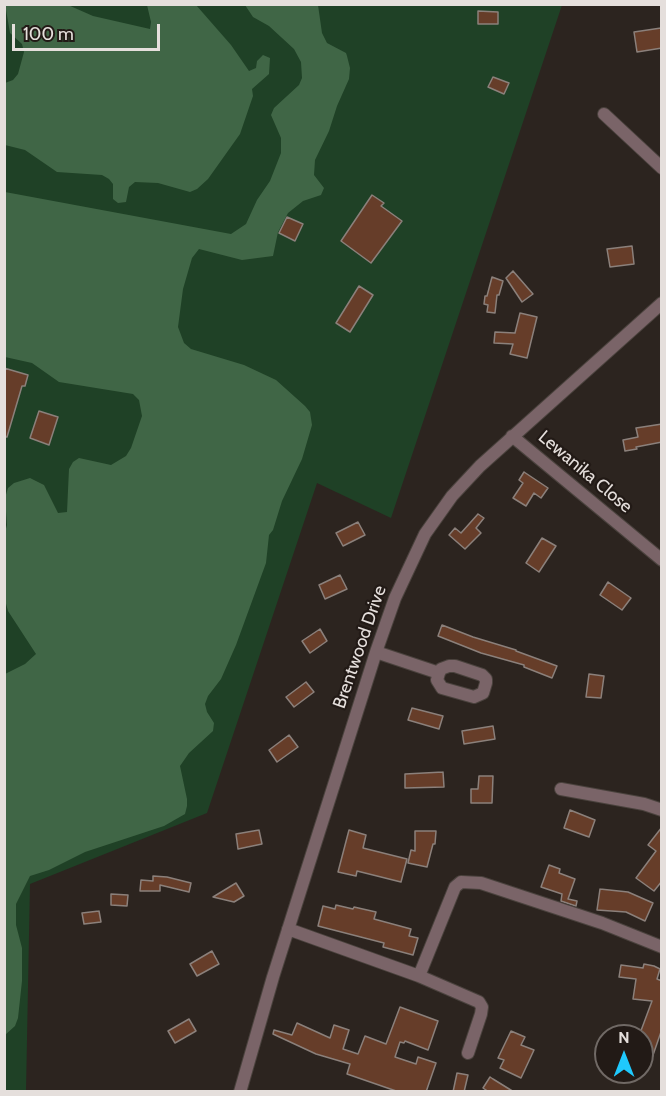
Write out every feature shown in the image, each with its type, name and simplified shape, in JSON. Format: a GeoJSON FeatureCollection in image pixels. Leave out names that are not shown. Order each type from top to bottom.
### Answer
{"type":"FeatureCollection","features":[{"type":"Feature","properties":{"kind":"street"},"geometry":{"type":"LineString","coordinates":[[604,114],[662,168]]}},
{"type":"Feature","properties":{"kind":"street","name":"Brentwood Drive"},"geometry":{"type":"LineString","coordinates":[[240,1092],[288,929],[376,652],[395,598],[425,534],[452,496],[512,436],[662,303]]}},
{"type":"Feature","properties":{"kind":"street","name":"Lewanika Close"},"geometry":{"type":"LineString","coordinates":[[512,436],[662,560]]}},
{"type":"Feature","properties":{"kind":"street"},"geometry":{"type":"LineString","coordinates":[[376,652],[439,674]]}},
{"type":"Feature","properties":{"kind":"street"},"geometry":{"type":"LineString","coordinates":[[561,789],[644,804],[662,810]]}},
{"type":"Feature","properties":{"kind":"street"},"geometry":{"type":"LineString","coordinates":[[419,976],[455,887],[461,882],[481,883],[602,923],[662,947]]}},
{"type":"Feature","properties":{"kind":"street"},"geometry":{"type":"LineString","coordinates":[[288,929],[419,976],[479,1002],[482,1007],[481,1014],[468,1053]]}},
{"type":"Feature","properties":{"kind":"green space"},"geometry":{"type":"Polygon","coordinates":[[[5,4],[68,5],[93,16],[150,29],[151,22],[147,5],[196,5],[231,45],[249,71],[256,68],[257,61],[263,55],[270,58],[269,74],[252,89],[253,96],[240,134],[208,179],[197,189],[190,192],[158,183],[135,182],[129,187],[126,202],[118,203],[113,199],[113,184],[102,175],[57,172],[25,150],[5,145],[5,83],[13,80],[18,74],[24,52],[22,44],[10,33],[5,4]]]}},
{"type":"Feature","properties":{"kind":"green space"},"geometry":{"type":"Polygon","coordinates":[[[5,5],[562,5],[391,518],[317,483],[207,813],[30,884],[26,1091],[5,1092],[5,5]]]}},
{"type":"Feature","properties":{"kind":"green space"},"geometry":{"type":"Polygon","coordinates":[[[245,5],[318,5],[322,33],[327,43],[346,53],[350,68],[349,79],[315,160],[314,175],[324,188],[321,195],[303,201],[288,213],[278,232],[273,256],[242,260],[199,249],[192,258],[183,289],[178,327],[184,343],[191,349],[244,365],[276,380],[310,412],[312,425],[302,459],[269,535],[266,563],[236,645],[221,679],[205,704],[214,723],[213,731],[189,753],[180,766],[187,799],[185,814],[164,826],[85,852],[49,870],[30,876],[16,904],[16,925],[22,948],[22,981],[18,1018],[15,1026],[5,1035],[5,674],[25,664],[36,654],[8,611],[5,600],[4,536],[7,525],[5,498],[8,488],[14,483],[30,478],[44,485],[58,513],[67,512],[69,469],[73,462],[79,458],[111,465],[126,456],[142,416],[139,400],[133,394],[59,382],[32,363],[5,357],[5,192],[231,234],[246,224],[257,200],[270,181],[281,153],[281,138],[271,115],[274,108],[299,85],[302,78],[301,62],[294,49],[269,26],[253,17],[245,5]]]}},
{"type":"Feature","properties":{"kind":"building"},"geometry":{"type":"Polygon","coordinates":[[[478,11],[498,12],[498,24],[478,24],[478,11]]]}},
{"type":"Feature","properties":{"kind":"building"},"geometry":{"type":"Polygon","coordinates":[[[661,28],[662,48],[637,52],[634,32],[661,28]]]}},
{"type":"Feature","properties":{"kind":"building"},"geometry":{"type":"Polygon","coordinates":[[[493,77],[509,83],[504,94],[488,87],[493,77]]]}},
{"type":"Feature","properties":{"kind":"building"},"geometry":{"type":"Polygon","coordinates":[[[372,195],[384,203],[381,206],[402,221],[371,263],[341,241],[372,195]]]}},
{"type":"Feature","properties":{"kind":"building"},"geometry":{"type":"Polygon","coordinates":[[[287,217],[303,224],[295,241],[279,233],[287,217]]]}},
{"type":"Feature","properties":{"kind":"building"},"geometry":{"type":"Polygon","coordinates":[[[632,246],[634,264],[610,267],[607,249],[632,246]]]}},
{"type":"Feature","properties":{"kind":"building"},"geometry":{"type":"Polygon","coordinates":[[[513,271],[533,294],[522,302],[506,278],[513,271]]]}},
{"type":"Feature","properties":{"kind":"building"},"geometry":{"type":"Polygon","coordinates":[[[492,277],[503,281],[499,295],[497,295],[495,313],[487,312],[488,305],[484,304],[492,277]]]}},
{"type":"Feature","properties":{"kind":"building"},"geometry":{"type":"Polygon","coordinates":[[[359,286],[373,295],[350,332],[336,323],[359,286]]]}},
{"type":"Feature","properties":{"kind":"building"},"geometry":{"type":"Polygon","coordinates":[[[520,313],[537,317],[527,358],[510,354],[513,344],[494,343],[495,332],[515,333],[520,313]]]}},
{"type":"Feature","properties":{"kind":"building"},"geometry":{"type":"Polygon","coordinates":[[[4,368],[28,375],[25,386],[22,386],[7,437],[4,437],[4,368]]]}},
{"type":"Feature","properties":{"kind":"building"},"geometry":{"type":"Polygon","coordinates":[[[39,411],[58,417],[49,445],[30,438],[39,411]]]}},
{"type":"Feature","properties":{"kind":"building"},"geometry":{"type":"Polygon","coordinates":[[[662,424],[662,442],[625,451],[623,440],[638,437],[636,428],[662,424]]]}},
{"type":"Feature","properties":{"kind":"building"},"geometry":{"type":"Polygon","coordinates":[[[524,472],[548,488],[541,498],[534,493],[526,506],[513,498],[523,483],[519,480],[524,472]]]}},
{"type":"Feature","properties":{"kind":"building"},"geometry":{"type":"Polygon","coordinates":[[[478,514],[484,518],[476,528],[481,533],[465,549],[449,535],[455,528],[461,533],[478,514]]]}},
{"type":"Feature","properties":{"kind":"building"},"geometry":{"type":"Polygon","coordinates":[[[358,522],[365,535],[343,546],[336,533],[358,522]]]}},
{"type":"Feature","properties":{"kind":"building"},"geometry":{"type":"Polygon","coordinates":[[[542,538],[556,546],[539,572],[526,563],[542,538]]]}},
{"type":"Feature","properties":{"kind":"building"},"geometry":{"type":"Polygon","coordinates":[[[340,575],[347,589],[325,599],[319,585],[340,575]]]}},
{"type":"Feature","properties":{"kind":"building"},"geometry":{"type":"Polygon","coordinates":[[[608,582],[631,598],[622,610],[600,595],[608,582]]]}},
{"type":"Feature","properties":{"kind":"building"},"geometry":{"type":"Polygon","coordinates":[[[442,625],[557,666],[552,678],[524,667],[524,665],[481,653],[438,636],[442,625]]]}},
{"type":"Feature","properties":{"kind":"building"},"geometry":{"type":"Polygon","coordinates":[[[320,629],[327,641],[310,653],[302,641],[320,629]]]}},
{"type":"Feature","properties":{"kind":"building"},"geometry":{"type":"Polygon","coordinates":[[[589,674],[604,676],[601,698],[586,697],[589,674]]]}},
{"type":"Feature","properties":{"kind":"building"},"geometry":{"type":"Polygon","coordinates":[[[306,682],[314,692],[294,707],[286,697],[306,682]]]}},
{"type":"Feature","properties":{"kind":"building"},"geometry":{"type":"Polygon","coordinates":[[[412,708],[443,716],[439,729],[408,720],[412,708]]]}},
{"type":"Feature","properties":{"kind":"building"},"geometry":{"type":"Polygon","coordinates":[[[493,726],[495,739],[464,744],[462,731],[493,726]]]}},
{"type":"Feature","properties":{"kind":"building"},"geometry":{"type":"Polygon","coordinates":[[[289,735],[298,747],[277,762],[269,750],[289,735]]]}},
{"type":"Feature","properties":{"kind":"building"},"geometry":{"type":"Polygon","coordinates":[[[443,772],[444,787],[405,788],[405,774],[443,772]]]}},
{"type":"Feature","properties":{"kind":"building"},"geometry":{"type":"Polygon","coordinates":[[[479,776],[493,776],[492,803],[471,803],[471,789],[478,789],[479,776]]]}},
{"type":"Feature","properties":{"kind":"building"},"geometry":{"type":"Polygon","coordinates":[[[570,810],[595,820],[589,837],[564,828],[570,810]]]}},
{"type":"Feature","properties":{"kind":"building"},"geometry":{"type":"Polygon","coordinates":[[[662,827],[662,881],[654,891],[636,878],[656,851],[648,845],[662,827]]]}},
{"type":"Feature","properties":{"kind":"building"},"geometry":{"type":"Polygon","coordinates":[[[259,830],[262,844],[238,849],[236,834],[259,830]]]}},
{"type":"Feature","properties":{"kind":"building"},"geometry":{"type":"Polygon","coordinates":[[[349,830],[366,835],[363,848],[407,859],[401,882],[357,871],[356,876],[338,872],[349,830]]]}},
{"type":"Feature","properties":{"kind":"building"},"geometry":{"type":"Polygon","coordinates":[[[415,831],[436,831],[435,844],[433,844],[427,867],[408,863],[411,850],[415,851],[415,831]]]}},
{"type":"Feature","properties":{"kind":"building"},"geometry":{"type":"Polygon","coordinates":[[[549,865],[560,869],[559,873],[575,879],[568,899],[577,901],[576,906],[561,901],[562,894],[541,887],[549,865]]]}},
{"type":"Feature","properties":{"kind":"building"},"geometry":{"type":"Polygon","coordinates":[[[153,876],[191,883],[189,892],[160,885],[160,891],[140,891],[141,880],[153,881],[153,876]]]}},
{"type":"Feature","properties":{"kind":"building"},"geometry":{"type":"Polygon","coordinates":[[[236,883],[244,896],[234,902],[213,897],[236,883]]]}},
{"type":"Feature","properties":{"kind":"building"},"geometry":{"type":"Polygon","coordinates":[[[600,889],[628,892],[653,903],[645,921],[626,912],[597,910],[600,889]]]}},
{"type":"Feature","properties":{"kind":"building"},"geometry":{"type":"Polygon","coordinates":[[[111,894],[128,895],[127,906],[111,905],[111,894]]]}},
{"type":"Feature","properties":{"kind":"building"},"geometry":{"type":"Polygon","coordinates":[[[336,905],[376,912],[374,919],[411,929],[409,936],[418,938],[413,955],[383,947],[384,943],[318,926],[323,906],[335,909],[336,905]]]}},
{"type":"Feature","properties":{"kind":"building"},"geometry":{"type":"Polygon","coordinates":[[[99,911],[101,922],[84,924],[82,913],[99,911]]]}},
{"type":"Feature","properties":{"kind":"building"},"geometry":{"type":"Polygon","coordinates":[[[212,951],[219,964],[197,976],[190,964],[212,951]]]}},
{"type":"Feature","properties":{"kind":"building"},"geometry":{"type":"Polygon","coordinates":[[[644,964],[660,969],[657,979],[662,981],[662,1029],[654,1052],[654,1024],[643,1024],[652,1001],[633,999],[636,979],[619,977],[621,965],[643,968],[644,964]]]}},
{"type":"Feature","properties":{"kind":"building"},"geometry":{"type":"Polygon","coordinates":[[[400,1007],[438,1021],[428,1050],[405,1041],[400,1042],[395,1057],[416,1064],[418,1057],[436,1063],[426,1092],[399,1092],[347,1074],[350,1064],[316,1054],[273,1034],[274,1030],[292,1035],[297,1023],[330,1038],[334,1025],[349,1030],[343,1049],[358,1054],[365,1036],[386,1044],[400,1007]]]}},
{"type":"Feature","properties":{"kind":"building"},"geometry":{"type":"Polygon","coordinates":[[[189,1019],[196,1031],[175,1043],[168,1031],[189,1019]]]}},
{"type":"Feature","properties":{"kind":"building"},"geometry":{"type":"Polygon","coordinates":[[[511,1031],[525,1037],[521,1045],[534,1050],[521,1078],[500,1068],[504,1060],[498,1058],[511,1031]]]}},
{"type":"Feature","properties":{"kind":"building"},"geometry":{"type":"Polygon","coordinates":[[[457,1073],[468,1075],[464,1092],[453,1092],[457,1073]]]}},
{"type":"Feature","properties":{"kind":"building"},"geometry":{"type":"Polygon","coordinates":[[[490,1077],[514,1092],[489,1092],[483,1088],[490,1077]]]}}]}
